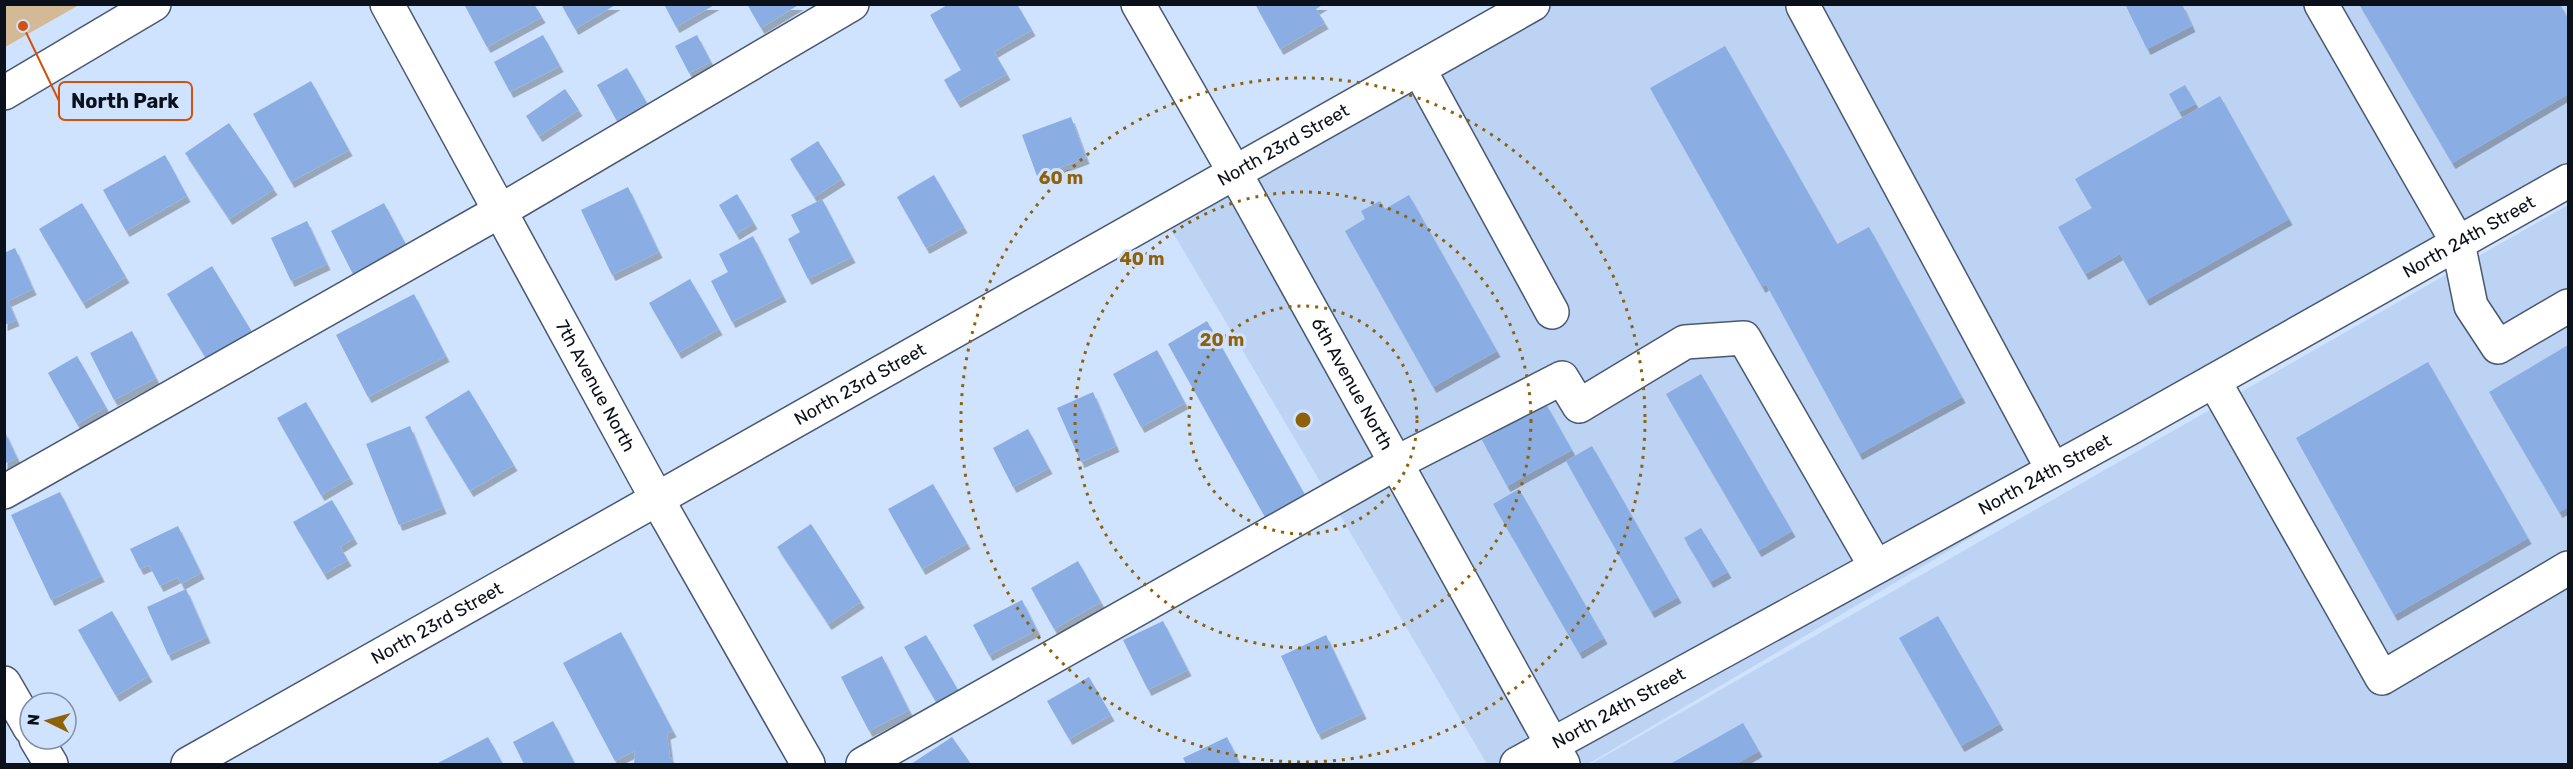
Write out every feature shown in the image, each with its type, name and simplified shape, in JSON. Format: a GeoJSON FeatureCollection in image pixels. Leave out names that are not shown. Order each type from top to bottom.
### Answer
{"type":"FeatureCollection","features":[{"type":"Feature","properties":{"kind":"street"},"geometry":{"type":"LineString","coordinates":[[4,93],[154,4]]}},
{"type":"Feature","properties":{"kind":"street","name":"7th Avenue North"},"geometry":{"type":"LineString","coordinates":[[387,4],[657,499],[808,765]]}},
{"type":"Feature","properties":{"kind":"street"},"geometry":{"type":"LineString","coordinates":[[4,492],[500,211],[852,4]]}},
{"type":"Feature","properties":{"kind":"street","name":"6th Avenue North"},"geometry":{"type":"LineString","coordinates":[[1138,4],[1235,173],[1558,755]]}},
{"type":"Feature","properties":{"kind":"street","name":"North 23rd Street"},"geometry":{"type":"LineString","coordinates":[[188,765],[1533,4]]}},
{"type":"Feature","properties":{"kind":"street"},"geometry":{"type":"LineString","coordinates":[[2320,4],[2458,243],[2472,306],[2498,347],[2568,306]]}},
{"type":"Feature","properties":{"kind":"street"},"geometry":{"type":"LineString","coordinates":[[1803,6],[2053,470]]}},
{"type":"Feature","properties":{"kind":"street"},"geometry":{"type":"LineString","coordinates":[[1419,69],[1552,312]]}},
{"type":"Feature","properties":{"kind":"street","name":"North 24th Street"},"geometry":{"type":"LineString","coordinates":[[1517,765],[1558,755],[1876,567],[2214,381],[2568,181]]}},
{"type":"Feature","properties":{"kind":"street"},"geometry":{"type":"LineString","coordinates":[[863,765],[1395,463],[1562,378],[1579,406],[1685,342],[1744,339],[1876,567]]}},
{"type":"Feature","properties":{"kind":"street"},"geometry":{"type":"LineString","coordinates":[[2214,381],[2382,678],[2568,568]]}},
{"type":"Feature","properties":{"kind":"street"},"geometry":{"type":"LineString","coordinates":[[4,683],[18,707]]}},
{"type":"Feature","properties":{"kind":"street"},"geometry":{"type":"LineString","coordinates":[[43,751],[51,765]]}},
{"type":"Feature","properties":{"kind":"shaded area"},"geometry":{"type":"Polygon","coordinates":[[[5,4],[79,4],[79,5],[5,47],[5,4]]]}},
{"type":"Feature","properties":{"kind":"shaded area"},"geometry":{"type":"Polygon","coordinates":[[[1522,5],[2568,5],[2568,185],[1588,764],[1487,764],[1162,214],[1522,5]]]}},
{"type":"Feature","properties":{"kind":"shaded area"},"geometry":{"type":"Polygon","coordinates":[[[2568,205],[2568,764],[1591,764],[2568,205]]]}},
{"type":"Feature","properties":{"kind":"building"},"geometry":{"type":"Polygon","coordinates":[[[464,4],[534,4],[542,17],[487,47],[464,4]]]}},
{"type":"Feature","properties":{"kind":"building"},"geometry":{"type":"Polygon","coordinates":[[[561,4],[617,4],[575,29],[561,4]]]}},
{"type":"Feature","properties":{"kind":"building"},"geometry":{"type":"Polygon","coordinates":[[[664,4],[716,4],[676,27],[664,4]]]}},
{"type":"Feature","properties":{"kind":"building"},"geometry":{"type":"Polygon","coordinates":[[[747,4],[800,4],[761,28],[747,4]]]}},
{"type":"Feature","properties":{"kind":"building"},"geometry":{"type":"Polygon","coordinates":[[[949,4],[1017,4],[1032,30],[994,52],[1007,74],[957,102],[944,80],[961,70],[930,15],[949,4]]]}},
{"type":"Feature","properties":{"kind":"building"},"geometry":{"type":"Polygon","coordinates":[[[1255,4],[1324,4],[1316,9],[1325,23],[1280,49],[1255,4]]]}},
{"type":"Feature","properties":{"kind":"building"},"geometry":{"type":"Polygon","coordinates":[[[2125,4],[2182,4],[2192,26],[2147,49],[2125,4]]]}},
{"type":"Feature","properties":{"kind":"building"},"geometry":{"type":"Polygon","coordinates":[[[2359,4],[2560,4],[2568,19],[2568,94],[2452,163],[2359,4]]]}},
{"type":"Feature","properties":{"kind":"building"},"geometry":{"type":"Polygon","coordinates":[[[543,35],[560,66],[510,92],[494,62],[543,35]]]}},
{"type":"Feature","properties":{"kind":"building"},"geometry":{"type":"Polygon","coordinates":[[[697,35],[711,62],[689,73],[675,46],[697,35]]]}},
{"type":"Feature","properties":{"kind":"building"},"geometry":{"type":"Polygon","coordinates":[[[1725,46],[1837,244],[1869,227],[1962,397],[1859,454],[1766,284],[1762,287],[1650,88],[1725,46]]]}},
{"type":"Feature","properties":{"kind":"building"},"geometry":{"type":"Polygon","coordinates":[[[627,68],[647,103],[617,121],[597,85],[627,68]]]}},
{"type":"Feature","properties":{"kind":"building"},"geometry":{"type":"Polygon","coordinates":[[[311,81],[349,150],[291,182],[253,114],[311,81]]]}},
{"type":"Feature","properties":{"kind":"building"},"geometry":{"type":"Polygon","coordinates":[[[2185,85],[2196,104],[2179,112],[2169,94],[2185,85]]]}},
{"type":"Feature","properties":{"kind":"building"},"geometry":{"type":"Polygon","coordinates":[[[565,89],[579,110],[539,136],[526,116],[565,89]]]}},
{"type":"Feature","properties":{"kind":"building"},"geometry":{"type":"Polygon","coordinates":[[[2220,96],[2289,219],[2146,300],[2120,254],[2085,274],[2058,227],[2092,208],[2075,179],[2220,96]]]}},
{"type":"Feature","properties":{"kind":"building"},"geometry":{"type":"Polygon","coordinates":[[[1071,117],[1086,158],[1037,176],[1022,135],[1071,117]]]}},
{"type":"Feature","properties":{"kind":"building"},"geometry":{"type":"Polygon","coordinates":[[[229,123],[274,189],[229,219],[185,153],[229,123]]]}},
{"type":"Feature","properties":{"kind":"building"},"geometry":{"type":"Polygon","coordinates":[[[818,141],[842,179],[814,197],[790,159],[818,141]]]}},
{"type":"Feature","properties":{"kind":"building"},"geometry":{"type":"Polygon","coordinates":[[[165,155],[187,196],[126,231],[103,190],[165,155]]]}},
{"type":"Feature","properties":{"kind":"building"},"geometry":{"type":"Polygon","coordinates":[[[934,175],[964,227],[926,248],[897,197],[934,175]]]}},
{"type":"Feature","properties":{"kind":"building"},"geometry":{"type":"Polygon","coordinates":[[[628,187],[659,252],[612,275],[581,210],[628,187]]]}},
{"type":"Feature","properties":{"kind":"building"},"geometry":{"type":"Polygon","coordinates":[[[737,194],[754,223],[736,234],[719,205],[737,194]]]}},
{"type":"Feature","properties":{"kind":"building"},"geometry":{"type":"Polygon","coordinates":[[[1409,195],[1497,351],[1433,387],[1345,231],[1365,219],[1361,211],[1380,201],[1385,209],[1409,195]]]}},
{"type":"Feature","properties":{"kind":"building"},"geometry":{"type":"Polygon","coordinates":[[[822,199],[852,257],[808,279],[788,239],[800,232],[791,215],[822,199]]]}},
{"type":"Feature","properties":{"kind":"building"},"geometry":{"type":"Polygon","coordinates":[[[82,203],[126,277],[83,303],[39,229],[82,203]]]}},
{"type":"Feature","properties":{"kind":"building"},"geometry":{"type":"Polygon","coordinates":[[[384,203],[406,245],[353,274],[331,231],[384,203]]]}},
{"type":"Feature","properties":{"kind":"building"},"geometry":{"type":"Polygon","coordinates":[[[307,221],[327,264],[291,281],[271,238],[307,221]]]}},
{"type":"Feature","properties":{"kind":"building"},"geometry":{"type":"Polygon","coordinates":[[[753,236],[783,296],[732,322],[711,281],[728,272],[719,254],[753,236]]]}},
{"type":"Feature","properties":{"kind":"building"},"geometry":{"type":"Polygon","coordinates":[[[15,248],[33,289],[8,301],[16,320],[4,325],[4,253],[15,248]]]}},
{"type":"Feature","properties":{"kind":"building"},"geometry":{"type":"Polygon","coordinates":[[[212,266],[252,332],[207,360],[167,294],[212,266]]]}},
{"type":"Feature","properties":{"kind":"building"},"geometry":{"type":"Polygon","coordinates":[[[690,279],[719,329],[678,353],[649,303],[690,279]]]}},
{"type":"Feature","properties":{"kind":"building"},"geometry":{"type":"Polygon","coordinates":[[[414,294],[446,356],[368,397],[336,335],[414,294]]]}},
{"type":"Feature","properties":{"kind":"building"},"geometry":{"type":"Polygon","coordinates":[[[1207,321],[1305,495],[1265,517],[1168,344],[1207,321]]]}},
{"type":"Feature","properties":{"kind":"building"},"geometry":{"type":"Polygon","coordinates":[[[132,331],[156,378],[114,400],[90,353],[132,331]]]}},
{"type":"Feature","properties":{"kind":"building"},"geometry":{"type":"Polygon","coordinates":[[[2568,345],[2568,507],[2559,512],[2489,392],[2568,345]]]}},
{"type":"Feature","properties":{"kind":"building"},"geometry":{"type":"Polygon","coordinates":[[[1157,350],[1185,403],[1141,427],[1113,374],[1157,350]]]}},
{"type":"Feature","properties":{"kind":"building"},"geometry":{"type":"Polygon","coordinates":[[[77,356],[106,407],[77,424],[48,373],[77,356]]]}},
{"type":"Feature","properties":{"kind":"building"},"geometry":{"type":"Polygon","coordinates":[[[2428,362],[2528,538],[2394,615],[2296,438],[2428,362]]]}},
{"type":"Feature","properties":{"kind":"building"},"geometry":{"type":"Polygon","coordinates":[[[1701,374],[1792,531],[1758,551],[1666,394],[1701,374]]]}},
{"type":"Feature","properties":{"kind":"building"},"geometry":{"type":"Polygon","coordinates":[[[469,390],[514,465],[470,491],[425,417],[469,390]]]}},
{"type":"Feature","properties":{"kind":"building"},"geometry":{"type":"Polygon","coordinates":[[[1093,392],[1116,446],[1081,462],[1057,408],[1093,392]]]}},
{"type":"Feature","properties":{"kind":"building"},"geometry":{"type":"Polygon","coordinates":[[[306,402],[350,478],[321,495],[277,418],[306,402]]]}},
{"type":"Feature","properties":{"kind":"building"},"geometry":{"type":"Polygon","coordinates":[[[1546,404],[1572,450],[1507,486],[1482,440],[1546,404]]]}},
{"type":"Feature","properties":{"kind":"building"},"geometry":{"type":"Polygon","coordinates":[[[410,426],[443,508],[399,525],[366,444],[410,426]]]}},
{"type":"Feature","properties":{"kind":"building"},"geometry":{"type":"Polygon","coordinates":[[[1028,429],[1049,468],[1013,487],[993,448],[1028,429]]]}},
{"type":"Feature","properties":{"kind":"building"},"geometry":{"type":"Polygon","coordinates":[[[4,430],[17,458],[4,464],[4,430]]]}},
{"type":"Feature","properties":{"kind":"building"},"geometry":{"type":"Polygon","coordinates":[[[1592,446],[1678,597],[1651,612],[1566,461],[1592,446]]]}},
{"type":"Feature","properties":{"kind":"building"},"geometry":{"type":"Polygon","coordinates":[[[933,484],[967,543],[922,569],[888,509],[933,484]]]}},
{"type":"Feature","properties":{"kind":"building"},"geometry":{"type":"Polygon","coordinates":[[[1519,489],[1604,638],[1579,653],[1493,504],[1519,489]]]}},
{"type":"Feature","properties":{"kind":"building"},"geometry":{"type":"Polygon","coordinates":[[[60,492],[101,576],[51,600],[11,515],[60,492]]]}},
{"type":"Feature","properties":{"kind":"building"},"geometry":{"type":"Polygon","coordinates":[[[332,500],[354,538],[340,547],[348,560],[324,574],[293,522],[332,500]]]}},
{"type":"Feature","properties":{"kind":"building"},"geometry":{"type":"Polygon","coordinates":[[[811,524],[861,602],[828,624],[777,547],[811,524]]]}},
{"type":"Feature","properties":{"kind":"building"},"geometry":{"type":"Polygon","coordinates":[[[178,526],[201,573],[181,584],[178,577],[160,586],[149,565],[140,569],[130,549],[178,526]]]}},
{"type":"Feature","properties":{"kind":"building"},"geometry":{"type":"Polygon","coordinates":[[[1701,528],[1728,572],[1710,582],[1684,538],[1701,528]]]}},
{"type":"Feature","properties":{"kind":"building"},"geometry":{"type":"Polygon","coordinates":[[[1078,561],[1101,602],[1054,629],[1031,588],[1078,561]]]}},
{"type":"Feature","properties":{"kind":"building"},"geometry":{"type":"Polygon","coordinates":[[[186,589],[207,637],[168,655],[147,607],[186,589]]]}},
{"type":"Feature","properties":{"kind":"building"},"geometry":{"type":"Polygon","coordinates":[[[1022,600],[1037,630],[989,655],[973,625],[1022,600]]]}},
{"type":"Feature","properties":{"kind":"building"},"geometry":{"type":"Polygon","coordinates":[[[112,611],[149,676],[116,696],[78,630],[112,611]]]}},
{"type":"Feature","properties":{"kind":"building"},"geometry":{"type":"Polygon","coordinates":[[[1938,616],[2000,724],[1961,746],[1899,638],[1938,616]]]}},
{"type":"Feature","properties":{"kind":"building"},"geometry":{"type":"Polygon","coordinates":[[[1163,621],[1188,670],[1148,690],[1123,640],[1163,621]]]}},
{"type":"Feature","properties":{"kind":"building"},"geometry":{"type":"Polygon","coordinates":[[[621,632],[673,731],[667,734],[670,757],[675,764],[634,764],[635,751],[615,761],[563,663],[621,632]]]}},
{"type":"Feature","properties":{"kind":"building"},"geometry":{"type":"Polygon","coordinates":[[[926,635],[958,690],[936,702],[904,647],[926,635]]]}},
{"type":"Feature","properties":{"kind":"building"},"geometry":{"type":"Polygon","coordinates":[[[1326,635],[1363,713],[1318,734],[1281,656],[1326,635]]]}},
{"type":"Feature","properties":{"kind":"building"},"geometry":{"type":"Polygon","coordinates":[[[882,656],[909,710],[869,731],[841,677],[882,656]]]}},
{"type":"Feature","properties":{"kind":"building"},"geometry":{"type":"Polygon","coordinates":[[[1089,677],[1111,715],[1069,739],[1047,701],[1089,677]]]}},
{"type":"Feature","properties":{"kind":"building"},"geometry":{"type":"Polygon","coordinates":[[[553,721],[575,764],[524,764],[513,742],[553,721]]]}},
{"type":"Feature","properties":{"kind":"building"},"geometry":{"type":"Polygon","coordinates":[[[1743,723],[1759,751],[1736,764],[1670,764],[1743,723]]]}},
{"type":"Feature","properties":{"kind":"building"},"geometry":{"type":"Polygon","coordinates":[[[488,737],[503,764],[436,764],[488,737]]]}},
{"type":"Feature","properties":{"kind":"building"},"geometry":{"type":"Polygon","coordinates":[[[952,737],[971,764],[911,764],[952,737]]]}},
{"type":"Feature","properties":{"kind":"building"},"geometry":{"type":"Polygon","coordinates":[[[1227,737],[1240,764],[1186,764],[1183,758],[1227,737]]]}},
{"type":"Feature","properties":{"kind":"place","name":"North Park"},"geometry":{"type":"Point","coordinates":[23,26]}}]}
